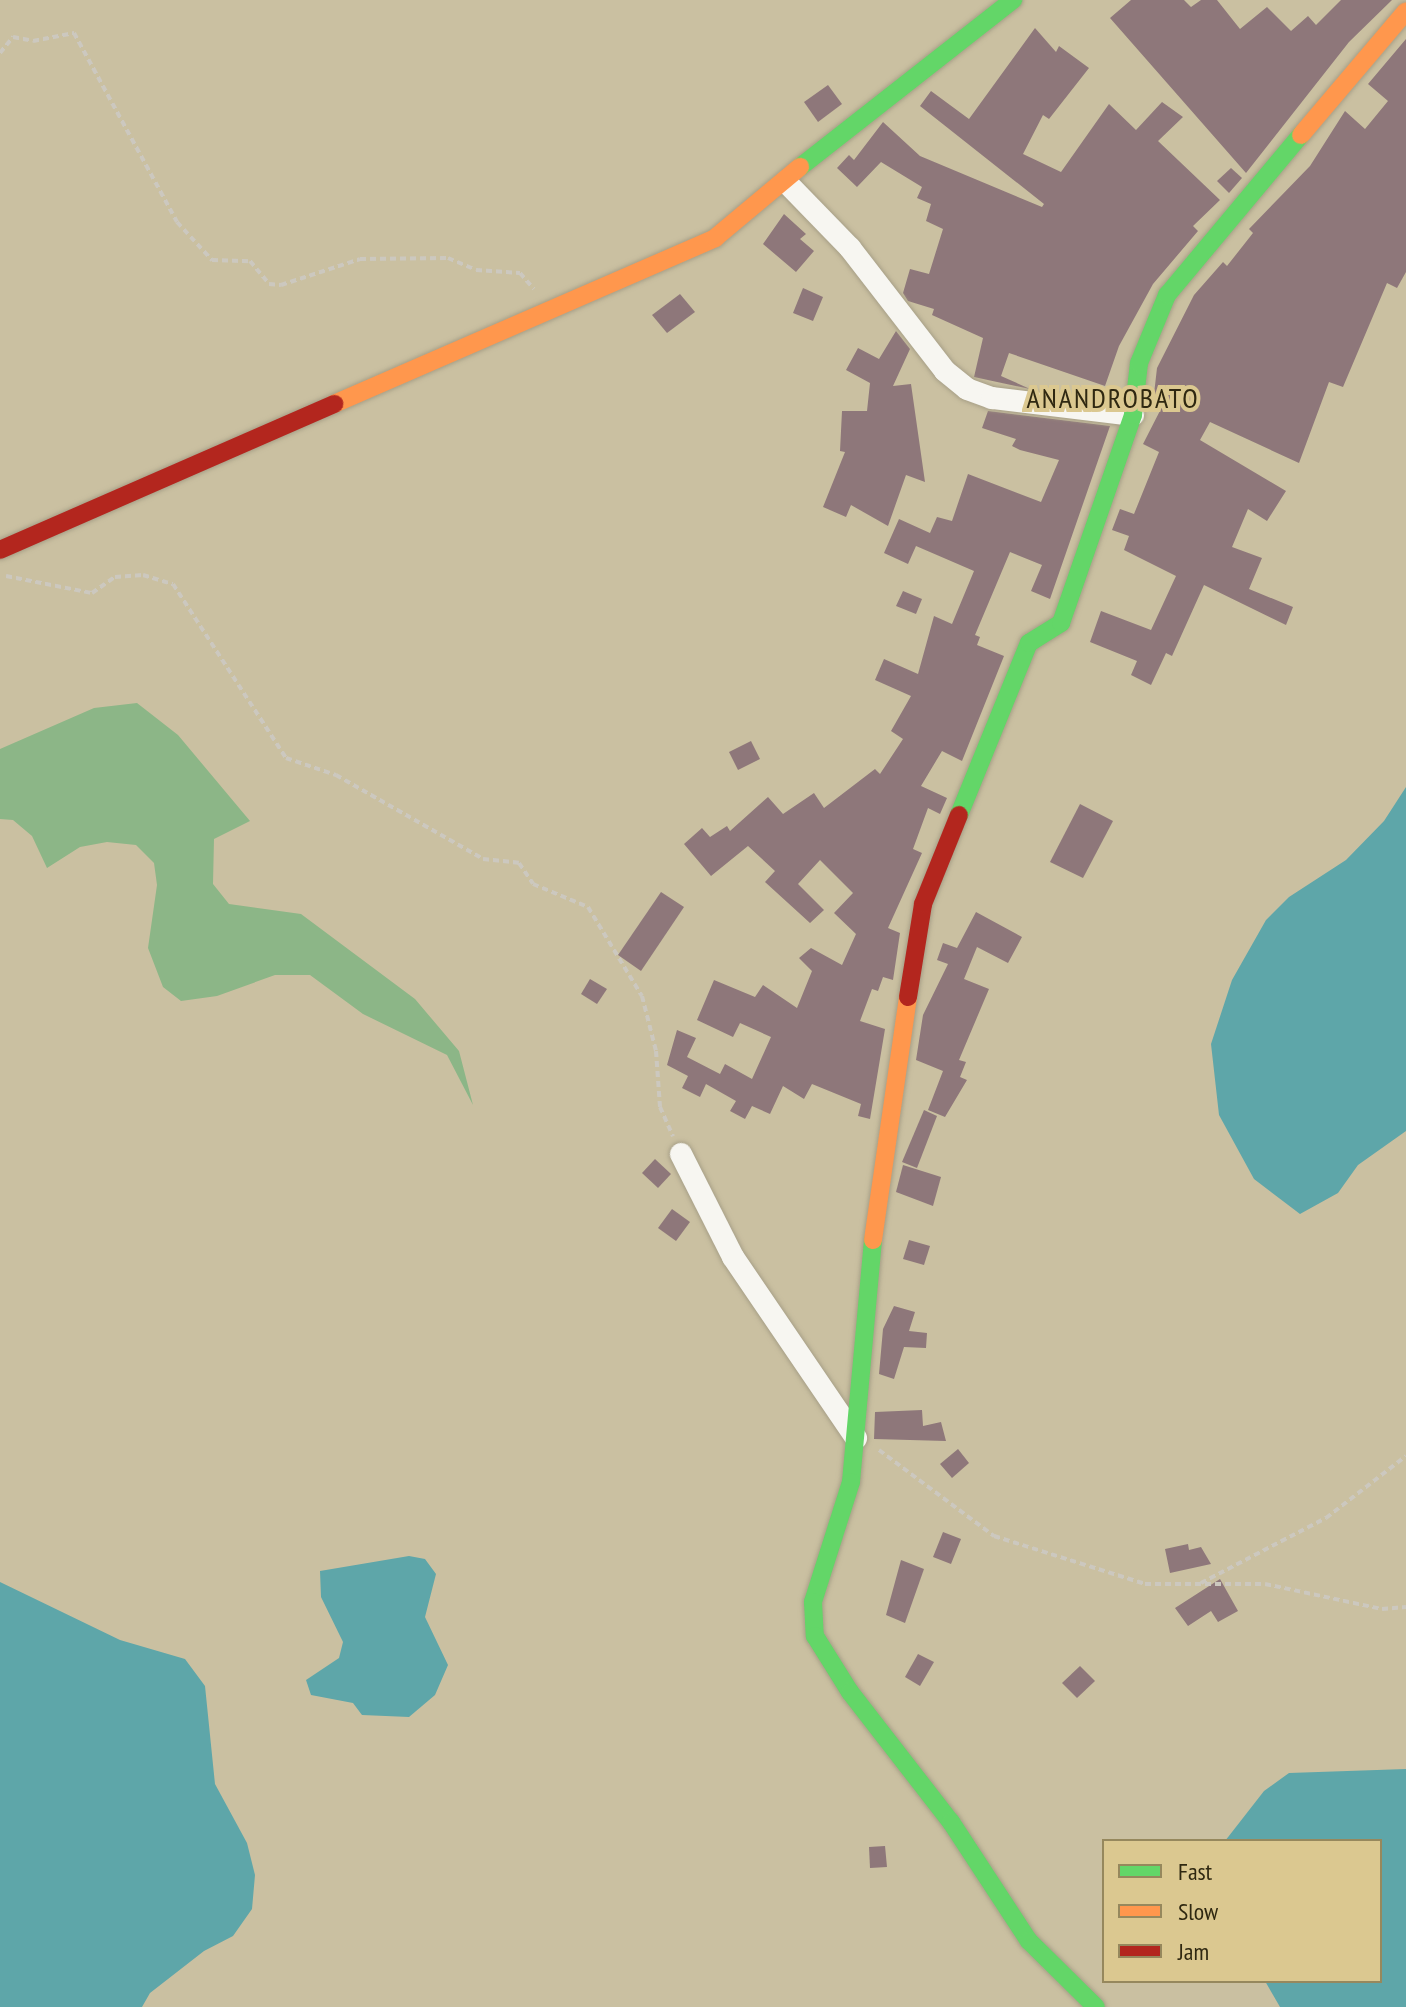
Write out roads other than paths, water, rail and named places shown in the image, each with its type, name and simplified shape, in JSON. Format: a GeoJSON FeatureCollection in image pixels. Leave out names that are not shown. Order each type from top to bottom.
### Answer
{"type":"FeatureCollection","features":[{"type":"Feature","properties":{"kind":"street"},"geometry":{"type":"LineString","coordinates":[[0,550],[715,238],[786,182],[860,117],[1013,0]]}},
{"type":"Feature","properties":{"kind":"street"},"geometry":{"type":"LineString","coordinates":[[1096,2007],[1029,1941],[951,1822],[850,1692],[815,1636],[813,1602],[851,1482],[878,1184],[923,904],[1029,643],[1061,623],[1133,415],[1139,363],[1167,295],[1406,11]]}},
{"type":"Feature","properties":{"kind":"street"},"geometry":{"type":"LineString","coordinates":[[786,182],[850,248],[945,371],[967,389],[992,398],[1133,415]]}},
{"type":"Feature","properties":{"kind":"street"},"geometry":{"type":"LineString","coordinates":[[681,1154],[733,1257],[856,1438]]}},
{"type":"Feature","properties":{"kind":"water"},"geometry":{"type":"Polygon","coordinates":[[[1406,787],[1406,1131],[1358,1165],[1338,1193],[1300,1214],[1254,1179],[1219,1115],[1211,1044],[1232,980],[1266,920],[1289,897],[1346,860],[1384,821],[1406,787]]]}},
{"type":"Feature","properties":{"kind":"water"},"geometry":{"type":"Polygon","coordinates":[[[409,1556],[425,1559],[436,1574],[425,1617],[448,1665],[435,1695],[409,1717],[362,1715],[353,1703],[311,1695],[306,1680],[339,1658],[343,1642],[321,1597],[320,1571],[409,1556]]]}},
{"type":"Feature","properties":{"kind":"water"},"geometry":{"type":"Polygon","coordinates":[[[0,1582],[120,1640],[185,1659],[205,1686],[215,1784],[247,1843],[255,1875],[252,1909],[233,1936],[204,1951],[150,1993],[142,2007],[0,2007],[0,1582]]]}},
{"type":"Feature","properties":{"kind":"water"},"geometry":{"type":"Polygon","coordinates":[[[1406,1769],[1406,2007],[1280,2007],[1266,1983],[1382,1983],[1382,1839],[1227,1839],[1264,1791],[1289,1773],[1406,1769]]]}},
{"type":"Feature","properties":{"kind":"district","name":"ANANDROBATO"},"geometry":{"type":"Point","coordinates":[1113,398]}}]}
